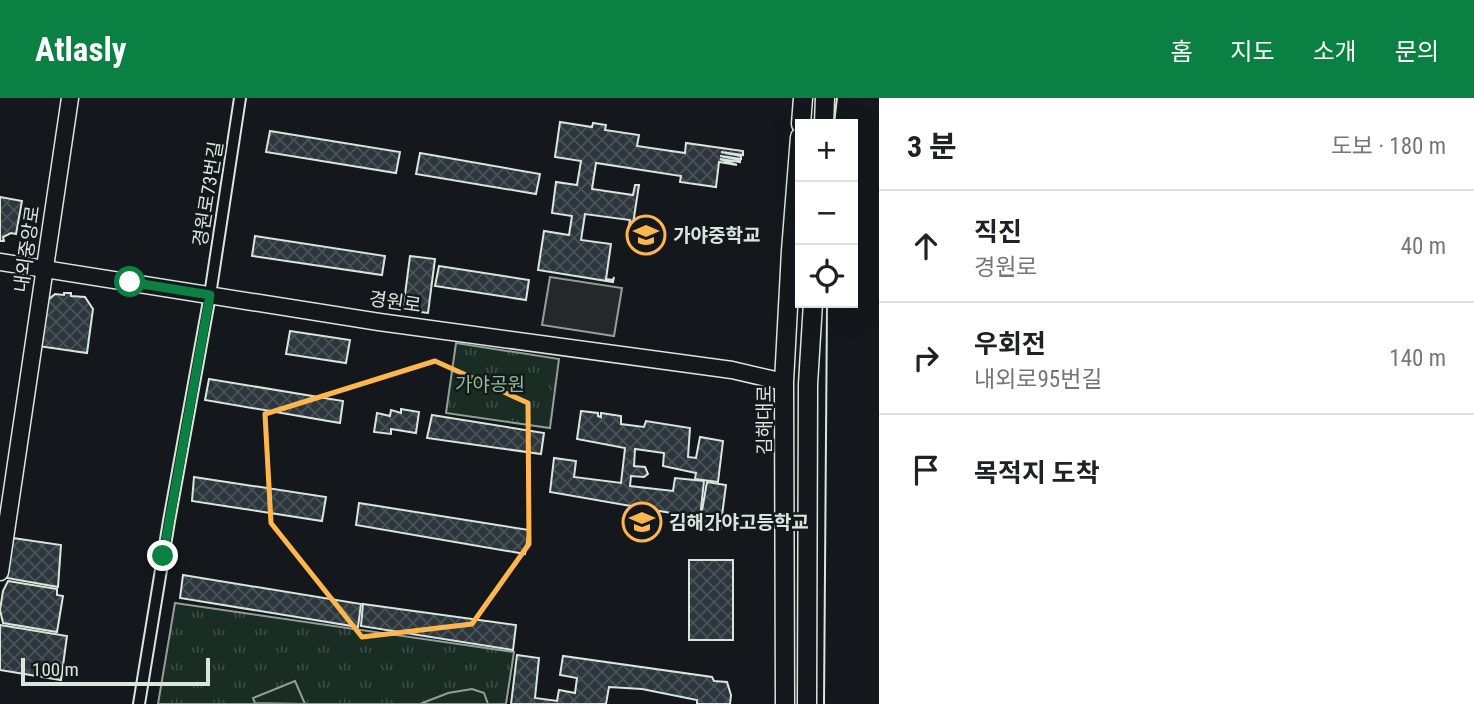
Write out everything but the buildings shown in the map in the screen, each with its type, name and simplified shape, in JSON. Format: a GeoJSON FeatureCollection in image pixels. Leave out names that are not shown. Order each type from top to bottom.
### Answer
{"type":"FeatureCollection","features":[{"type":"Feature","properties":{"kind":"main road"},"geometry":{"type":"LineString","coordinates":[[801,119],[803,98]]}},
{"type":"Feature","properties":{"kind":"main road"},"geometry":{"type":"LineString","coordinates":[[824,119],[825,98]]}},
{"type":"Feature","properties":{"kind":"main road","name":"김해대로"},"geometry":{"type":"LineString","coordinates":[[785,704],[784,382],[796,182]]}},
{"type":"Feature","properties":{"kind":"main road"},"geometry":{"type":"LineString","coordinates":[[807,704],[808,384],[813,308]]}},
{"type":"Feature","properties":{"kind":"street","name":"내외중앙로"},"geometry":{"type":"LineString","coordinates":[[0,572],[70,98]]}},
{"type":"Feature","properties":{"kind":"street","name":"경원로73번길"},"geometry":{"type":"LineString","coordinates":[[139,704],[210,295],[240,98]]}},
{"type":"Feature","properties":{"kind":"street","name":"경원로"},"geometry":{"type":"LineString","coordinates":[[0,262],[386,323],[732,370],[784,382]]}},
{"type":"Feature","properties":{"kind":"highlighted area"},"geometry":{"type":"Polygon","coordinates":[[[435,361],[528,403],[529,544],[472,624],[362,637],[271,523],[265,414],[435,361]]]}},
{"type":"Feature","properties":{"kind":"green space","name":"가야공원"},"geometry":{"type":"Polygon","coordinates":[[[456,343],[559,359],[550,428],[446,413],[456,343]]]}},
{"type":"Feature","properties":{"kind":"green space"},"geometry":{"type":"Polygon","coordinates":[[[175,603],[514,652],[506,704],[158,704],[175,603]]]}},
{"type":"Feature","properties":{"kind":"green space"},"geometry":{"type":"Polygon","coordinates":[[[295,681],[305,704],[255,703],[253,698],[295,681]]]}},
{"type":"Feature","properties":{"kind":"green space"},"geometry":{"type":"Polygon","coordinates":[[[472,689],[484,693],[488,704],[420,704],[448,693],[472,689]]]}},
{"type":"Feature","properties":{"kind":"shaded area"},"geometry":{"type":"Polygon","coordinates":[[[550,277],[622,288],[614,336],[542,325],[550,277]]]}},
{"type":"Feature","properties":{"kind":"tram line"},"geometry":{"type":"LineString","coordinates":[[835,119],[837,98]]}},
{"type":"Feature","properties":{"kind":"tram line"},"geometry":{"type":"LineString","coordinates":[[824,704],[827,308]]}},
{"type":"Feature","properties":{"kind":"place","name":"가야중학교"},"geometry":{"type":"Point","coordinates":[646,235]}},
{"type":"Feature","properties":{"kind":"place","name":"김해가야고등학교"},"geometry":{"type":"Point","coordinates":[642,522]}},
{"type":"Feature","properties":{"kind":"route"},"geometry":{"type":"LineString","coordinates":[[130,282],[210,295],[163,556]]}}]}
